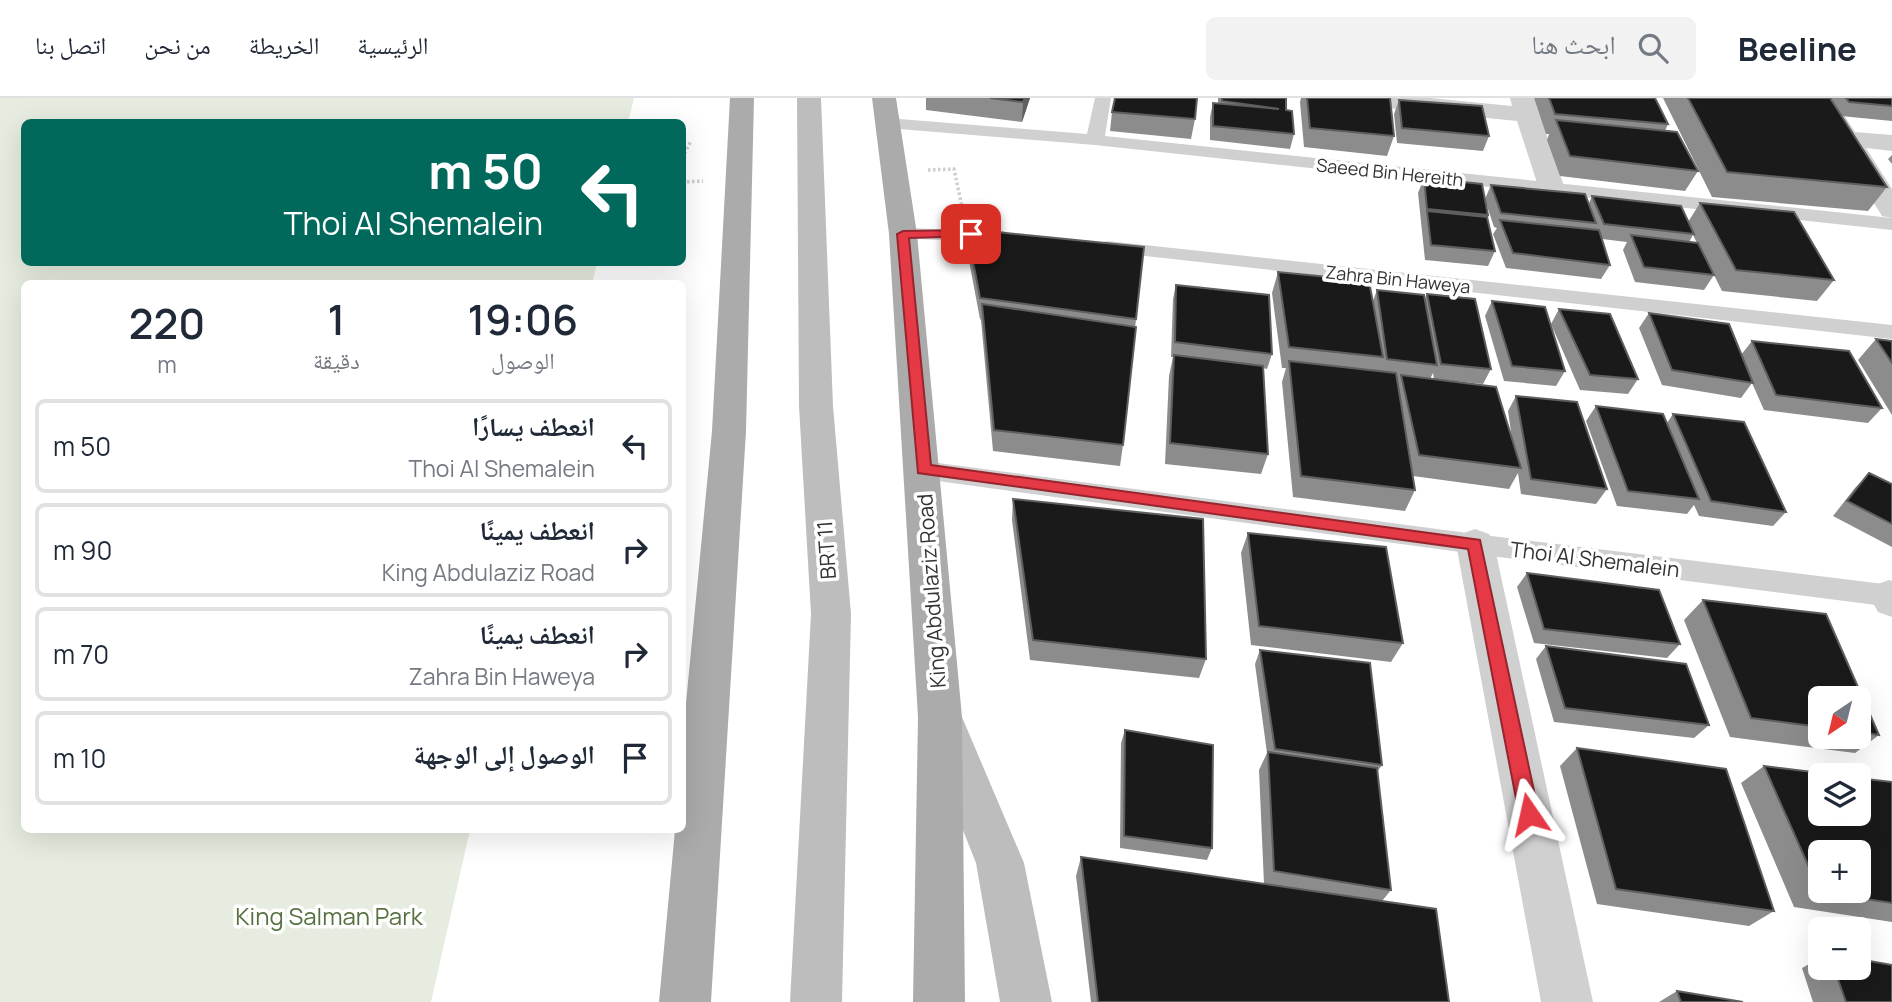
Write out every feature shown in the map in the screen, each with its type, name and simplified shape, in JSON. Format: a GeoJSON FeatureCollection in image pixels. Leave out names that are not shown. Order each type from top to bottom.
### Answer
{"type":"FeatureCollection","features":[{"type":"Feature","properties":{"kind":"main road"},"geometry":{"type":"LineString","coordinates":[[685,1002],[729,431],[743,98]]}},
{"type":"Feature","properties":{"kind":"main road","name":"BRT 11"},"geometry":{"type":"LineString","coordinates":[[809,98],[816,406],[831,614],[816,1002]]}},
{"type":"Feature","properties":{"kind":"main road","name":"King Abdulaziz Road"},"geometry":{"type":"LineString","coordinates":[[886,110],[903,234],[940,717],[939,1002]]}},
{"type":"Feature","properties":{"kind":"main road"},"geometry":{"type":"LineString","coordinates":[[940,717],[1000,863],[1026,1002]]}},
{"type":"Feature","properties":{"kind":"street"},"geometry":{"type":"LineString","coordinates":[[1356,98],[1525,107],[1551,189]]}},
{"type":"Feature","properties":{"kind":"street"},"geometry":{"type":"LineString","coordinates":[[1821,98],[1892,210]]}},
{"type":"Feature","properties":{"kind":"street"},"geometry":{"type":"LineString","coordinates":[[1847,139],[1892,143]]}},
{"type":"Feature","properties":{"kind":"street"},"geometry":{"type":"LineString","coordinates":[[1475,544],[1567,1002]]}},
{"type":"Feature","properties":{"kind":"lane"},"geometry":{"type":"LineString","coordinates":[[1095,140],[1103,98]]}},
{"type":"Feature","properties":{"kind":"lane","name":"Saeed Bin Hereith"},"geometry":{"type":"LineString","coordinates":[[886,110],[1095,140],[1892,225]]}},
{"type":"Feature","properties":{"kind":"lane"},"geometry":{"type":"LineString","coordinates":[[903,234],[971,234],[1022,239]]}},
{"type":"Feature","properties":{"kind":"lane","name":"Zahra Bin Haweya"},"geometry":{"type":"LineString","coordinates":[[1088,245],[1892,332]]}},
{"type":"Feature","properties":{"kind":"lane","name":"Thoi Al Shemalein"},"geometry":{"type":"LineString","coordinates":[[923,470],[1891,598]]}},
{"type":"Feature","properties":{"kind":"path"},"geometry":{"type":"LineString","coordinates":[[686,150],[691,141]]}},
{"type":"Feature","properties":{"kind":"path"},"geometry":{"type":"LineString","coordinates":[[954,169],[964,218]]}},
{"type":"Feature","properties":{"kind":"green space","name":"King Salman Park"},"geometry":{"type":"Polygon","coordinates":[[[0,98],[634,98],[629,119],[21,119],[21,266],[596,266],[593,280],[21,280],[21,833],[469,833],[431,1002],[0,1002],[0,98]]]}},
{"type":"Feature","properties":{"kind":"building"},"geometry":{"type":"Polygon","coordinates":[[[990,98],[1025,98],[1023,102],[990,98]]]}},
{"type":"Feature","properties":{"kind":"building"},"geometry":{"type":"Polygon","coordinates":[[[1115,98],[1197,98],[1195,119],[1112,112],[1115,98]]]}},
{"type":"Feature","properties":{"kind":"building"},"geometry":{"type":"Polygon","coordinates":[[[1222,98],[1286,98],[1286,110],[1292,111],[1294,134],[1213,126],[1213,103],[1279,109],[1222,101],[1222,98]]]}},
{"type":"Feature","properties":{"kind":"building"},"geometry":{"type":"Polygon","coordinates":[[[1307,98],[1390,98],[1394,136],[1310,128],[1307,98]]]}},
{"type":"Feature","properties":{"kind":"building"},"geometry":{"type":"Polygon","coordinates":[[[1549,98],[1655,98],[1668,124],[1555,114],[1549,98]]]}},
{"type":"Feature","properties":{"kind":"building"},"geometry":{"type":"Polygon","coordinates":[[[1688,98],[1830,98],[1887,187],[1727,172],[1688,98]]]}},
{"type":"Feature","properties":{"kind":"building"},"geometry":{"type":"Polygon","coordinates":[[[1846,98],[1892,98],[1892,106],[1849,102],[1846,98]]]}},
{"type":"Feature","properties":{"kind":"building"},"geometry":{"type":"Polygon","coordinates":[[[1399,100],[1482,106],[1489,136],[1402,128],[1399,100]]]}},
{"type":"Feature","properties":{"kind":"building"},"geometry":{"type":"Polygon","coordinates":[[[1556,120],[1677,132],[1698,171],[1570,156],[1556,120]]]}},
{"type":"Feature","properties":{"kind":"building"},"geometry":{"type":"Polygon","coordinates":[[[1424,178],[1482,184],[1488,215],[1427,209],[1424,178]]]}},
{"type":"Feature","properties":{"kind":"building"},"geometry":{"type":"Polygon","coordinates":[[[1491,185],[1585,194],[1596,223],[1501,213],[1491,185]]]}},
{"type":"Feature","properties":{"kind":"building"},"geometry":{"type":"Polygon","coordinates":[[[1592,196],[1681,206],[1694,234],[1604,224],[1592,196]]]}},
{"type":"Feature","properties":{"kind":"building"},"geometry":{"type":"Polygon","coordinates":[[[1700,203],[1794,212],[1834,280],[1736,270],[1700,203]]]}},
{"type":"Feature","properties":{"kind":"building"},"geometry":{"type":"Polygon","coordinates":[[[1427,211],[1487,217],[1495,251],[1431,245],[1427,211]]]}},
{"type":"Feature","properties":{"kind":"building"},"geometry":{"type":"Polygon","coordinates":[[[1500,220],[1599,230],[1610,265],[1513,253],[1500,220]]]}},
{"type":"Feature","properties":{"kind":"building"},"geometry":{"type":"Polygon","coordinates":[[[967,229],[1144,247],[1136,319],[980,298],[967,229]]]}},
{"type":"Feature","properties":{"kind":"building"},"geometry":{"type":"Polygon","coordinates":[[[1631,235],[1698,243],[1714,275],[1644,267],[1631,235]]]}},
{"type":"Feature","properties":{"kind":"building"},"geometry":{"type":"Polygon","coordinates":[[[1278,272],[1369,281],[1383,357],[1289,347],[1278,272]]]}},
{"type":"Feature","properties":{"kind":"building"},"geometry":{"type":"Polygon","coordinates":[[[1176,285],[1269,295],[1272,354],[1175,342],[1176,285]]]}},
{"type":"Feature","properties":{"kind":"building"},"geometry":{"type":"Polygon","coordinates":[[[1377,290],[1424,295],[1437,365],[1387,359],[1377,290]]]}},
{"type":"Feature","properties":{"kind":"building"},"geometry":{"type":"Polygon","coordinates":[[[1427,294],[1475,299],[1491,369],[1441,364],[1427,294]]]}},
{"type":"Feature","properties":{"kind":"building"},"geometry":{"type":"Polygon","coordinates":[[[1492,301],[1545,307],[1565,371],[1512,366],[1492,301]]]}},
{"type":"Feature","properties":{"kind":"building"},"geometry":{"type":"Polygon","coordinates":[[[982,304],[1136,327],[1123,445],[994,430],[982,304]]]}},
{"type":"Feature","properties":{"kind":"building"},"geometry":{"type":"Polygon","coordinates":[[[1559,309],[1610,314],[1638,379],[1590,375],[1559,309]]]}},
{"type":"Feature","properties":{"kind":"building"},"geometry":{"type":"Polygon","coordinates":[[[1649,313],[1729,324],[1753,383],[1672,370],[1649,313]]]}},
{"type":"Feature","properties":{"kind":"building"},"geometry":{"type":"Polygon","coordinates":[[[1876,339],[1892,341],[1892,363],[1876,339]]]}},
{"type":"Feature","properties":{"kind":"building"},"geometry":{"type":"Polygon","coordinates":[[[1752,341],[1849,351],[1882,408],[1776,395],[1752,341]]]}},
{"type":"Feature","properties":{"kind":"building"},"geometry":{"type":"Polygon","coordinates":[[[1174,355],[1263,366],[1268,454],[1170,443],[1174,355]]]}},
{"type":"Feature","properties":{"kind":"building"},"geometry":{"type":"Polygon","coordinates":[[[1289,361],[1396,373],[1415,490],[1301,476],[1289,361]]]}},
{"type":"Feature","properties":{"kind":"building"},"geometry":{"type":"Polygon","coordinates":[[[1401,375],[1496,387],[1521,468],[1419,455],[1401,375]]]}},
{"type":"Feature","properties":{"kind":"building"},"geometry":{"type":"Polygon","coordinates":[[[1516,396],[1577,402],[1607,489],[1531,479],[1516,396]]]}},
{"type":"Feature","properties":{"kind":"building"},"geometry":{"type":"Polygon","coordinates":[[[1596,406],[1663,414],[1699,499],[1628,491],[1596,406]]]}},
{"type":"Feature","properties":{"kind":"building"},"geometry":{"type":"Polygon","coordinates":[[[1673,414],[1744,422],[1786,512],[1711,501],[1673,414]]]}},
{"type":"Feature","properties":{"kind":"building"},"geometry":{"type":"Polygon","coordinates":[[[1869,473],[1892,484],[1892,524],[1847,501],[1869,473]]]}},
{"type":"Feature","properties":{"kind":"building"},"geometry":{"type":"Polygon","coordinates":[[[1013,499],[1203,519],[1206,659],[1033,640],[1013,499]]]}},
{"type":"Feature","properties":{"kind":"building"},"geometry":{"type":"Polygon","coordinates":[[[1248,533],[1386,547],[1403,643],[1259,626],[1248,533]]]}},
{"type":"Feature","properties":{"kind":"building"},"geometry":{"type":"Polygon","coordinates":[[[1527,573],[1659,590],[1680,644],[1544,629],[1527,573]]]}},
{"type":"Feature","properties":{"kind":"building"},"geometry":{"type":"Polygon","coordinates":[[[1703,600],[1826,614],[1858,686],[1808,686],[1808,725],[1751,718],[1703,600]]]}},
{"type":"Feature","properties":{"kind":"building"},"geometry":{"type":"Polygon","coordinates":[[[1546,646],[1686,664],[1709,725],[1565,708],[1546,646]]]}},
{"type":"Feature","properties":{"kind":"building"},"geometry":{"type":"Polygon","coordinates":[[[1260,650],[1370,663],[1382,765],[1275,749],[1260,650]]]}},
{"type":"Feature","properties":{"kind":"building"},"geometry":{"type":"Polygon","coordinates":[[[1871,717],[1879,735],[1871,734],[1871,717]]]}},
{"type":"Feature","properties":{"kind":"building"},"geometry":{"type":"Polygon","coordinates":[[[1125,730],[1213,745],[1212,848],[1124,836],[1125,730]]]}},
{"type":"Feature","properties":{"kind":"building"},"geometry":{"type":"Polygon","coordinates":[[[1577,748],[1726,769],[1774,911],[1616,889],[1577,748]]]}},
{"type":"Feature","properties":{"kind":"building"},"geometry":{"type":"Polygon","coordinates":[[[1268,752],[1377,768],[1391,890],[1274,871],[1268,752]]]}},
{"type":"Feature","properties":{"kind":"building"},"geometry":{"type":"Polygon","coordinates":[[[1764,766],[1808,771],[1808,826],[1871,826],[1871,780],[1892,782],[1892,903],[1871,900],[1871,840],[1808,840],[1808,865],[1764,766]]]}},
{"type":"Feature","properties":{"kind":"building"},"geometry":{"type":"Polygon","coordinates":[[[1081,857],[1436,909],[1449,1002],[1098,1002],[1081,857]]]}},
{"type":"Feature","properties":{"kind":"building"},"geometry":{"type":"Polygon","coordinates":[[[1871,961],[1892,965],[1892,1002],[1846,1002],[1838,980],[1871,980],[1871,961]]]}},
{"type":"Feature","properties":{"kind":"building"},"geometry":{"type":"Polygon","coordinates":[[[1677,991],[1743,1002],[1681,1002],[1677,991]]]}},
{"type":"Feature","properties":{"kind":"route"},"geometry":{"type":"LineString","coordinates":[[971,234],[903,234],[923,470],[1475,544],[1529,814]]}}]}
